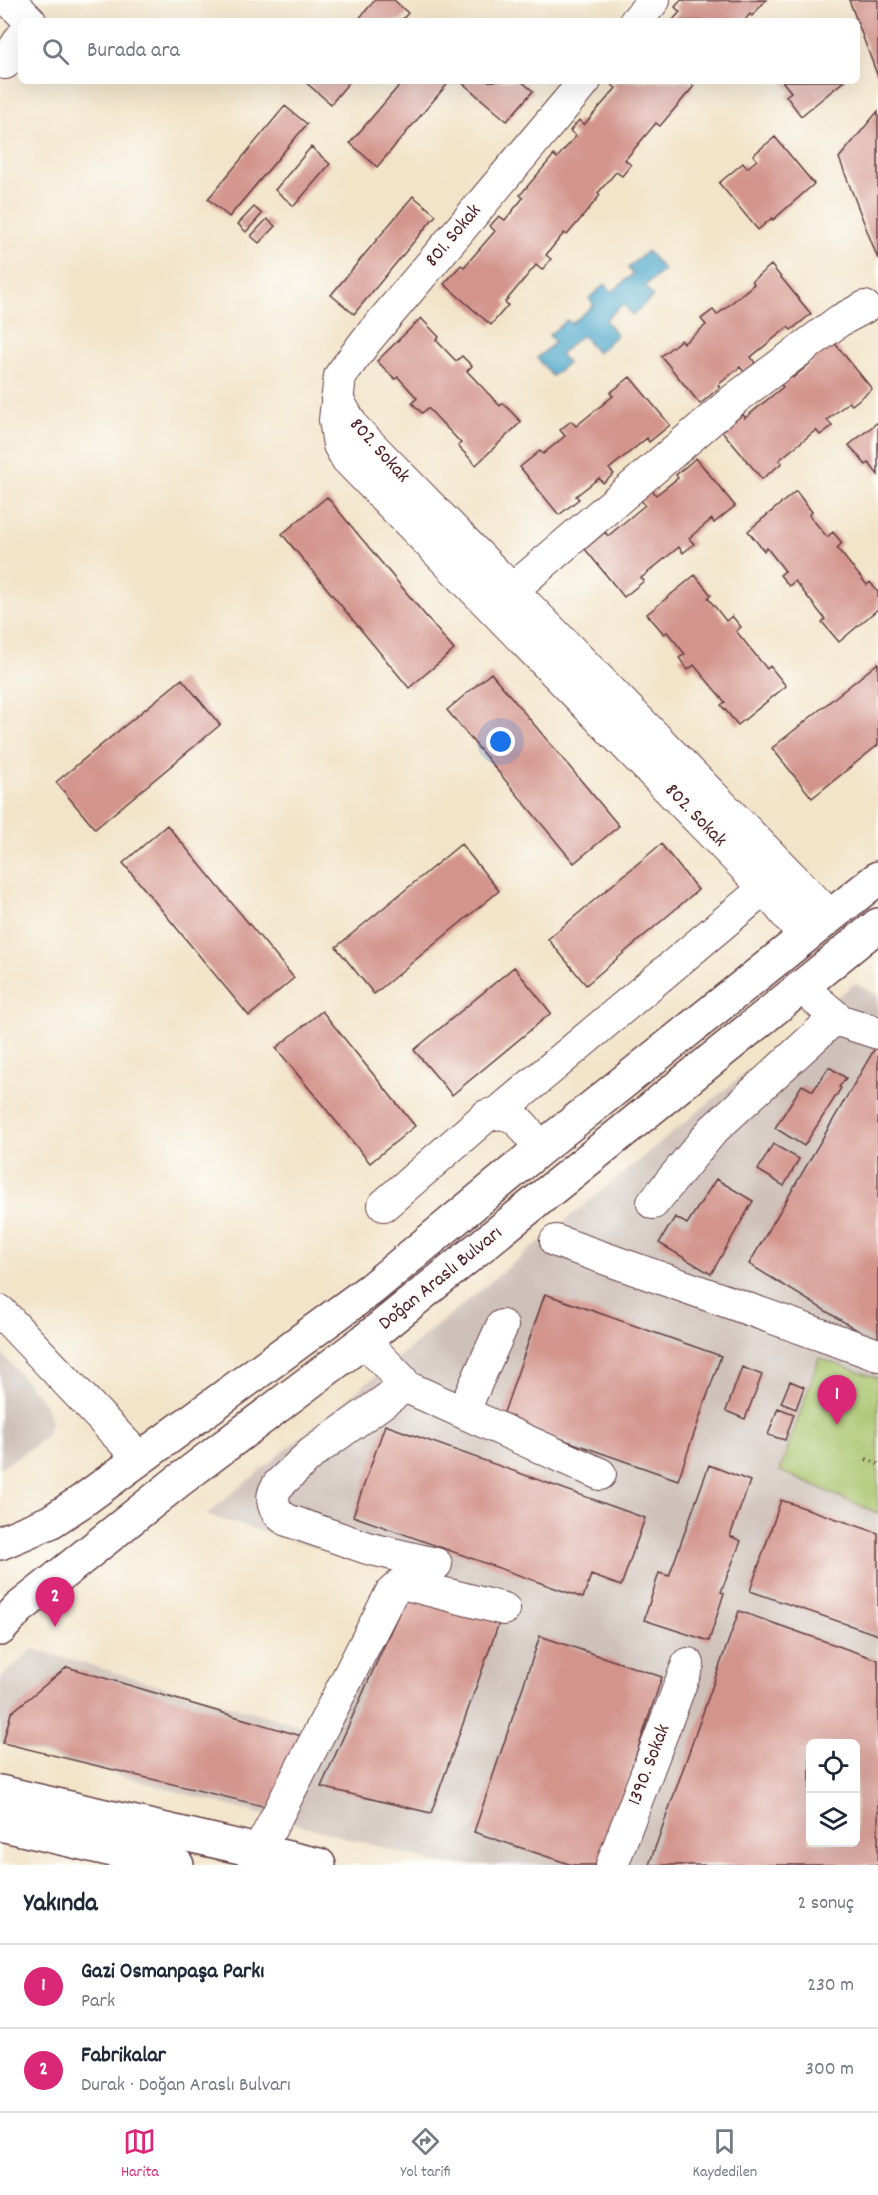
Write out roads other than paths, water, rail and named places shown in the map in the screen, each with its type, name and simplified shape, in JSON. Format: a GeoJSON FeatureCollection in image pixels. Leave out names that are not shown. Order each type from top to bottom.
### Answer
{"type":"FeatureCollection","features":[{"type":"Feature","properties":{"kind":"main road","name":"Doğan Araslı Bulvarı"},"geometry":{"type":"LineString","coordinates":[[0,1543],[50,1522],[82,1501],[371,1289],[540,1149],[878,878]]}},
{"type":"Feature","properties":{"kind":"main road","name":"Doğan Araslı Bulvarı"},"geometry":{"type":"LineString","coordinates":[[6,1620],[177,1482],[364,1341],[878,925]]}},
{"type":"Feature","properties":{"kind":"main road"},"geometry":{"type":"LineString","coordinates":[[0,1563],[27,1545],[50,1522]]}},
{"type":"Feature","properties":{"kind":"main road"},"geometry":{"type":"LineString","coordinates":[[0,1792],[319,1865]]}},
{"type":"Feature","properties":{"kind":"main road"},"geometry":{"type":"LineString","coordinates":[[0,1824],[177,1865]]}},
{"type":"Feature","properties":{"kind":"street"},"geometry":{"type":"LineString","coordinates":[[9,0],[28,18]]}},
{"type":"Feature","properties":{"kind":"street"},"geometry":{"type":"LineString","coordinates":[[33,18],[45,0]]}},
{"type":"Feature","properties":{"kind":"street"},"geometry":{"type":"LineString","coordinates":[[639,18],[654,0]]}},
{"type":"Feature","properties":{"kind":"street","name":"801. Sokak"},"geometry":{"type":"LineString","coordinates":[[337,398],[340,376],[366,341],[582,84]]}},
{"type":"Feature","properties":{"kind":"street"},"geometry":{"type":"LineString","coordinates":[[512,590],[736,398],[839,321],[865,307]]}},
{"type":"Feature","properties":{"kind":"street","name":"802. Sokak"},"geometry":{"type":"LineString","coordinates":[[337,398],[353,427],[830,916]]}},
{"type":"Feature","properties":{"kind":"street","name":"802. Sokak"},"geometry":{"type":"LineString","coordinates":[[337,398],[335,420],[339,445],[347,459],[765,888],[804,936]]}},
{"type":"Feature","properties":{"kind":"street"},"geometry":{"type":"LineString","coordinates":[[384,1205],[486,1116],[499,1112],[765,888]]}},
{"type":"Feature","properties":{"kind":"street"},"geometry":{"type":"LineString","coordinates":[[801,987],[841,1021],[878,1033]]}},
{"type":"Feature","properties":{"kind":"street"},"geometry":{"type":"LineString","coordinates":[[653,1203],[713,1130],[836,1017]]}},
{"type":"Feature","properties":{"kind":"street"},"geometry":{"type":"LineString","coordinates":[[499,1112],[509,1114],[520,1123],[540,1149]]}},
{"type":"Feature","properties":{"kind":"street"},"geometry":{"type":"LineString","coordinates":[[556,1241],[878,1355]]}},
{"type":"Feature","properties":{"kind":"street"},"geometry":{"type":"LineString","coordinates":[[0,1311],[139,1458]]}},
{"type":"Feature","properties":{"kind":"street"},"geometry":{"type":"LineString","coordinates":[[463,1412],[502,1326]]}},
{"type":"Feature","properties":{"kind":"street"},"geometry":{"type":"LineString","coordinates":[[364,1341],[402,1380],[397,1392],[312,1453],[274,1490],[273,1504],[281,1516],[287,1520],[367,1548],[436,1564]]}},
{"type":"Feature","properties":{"kind":"street"},"geometry":{"type":"LineString","coordinates":[[400,1384],[600,1474]]}},
{"type":"Feature","properties":{"kind":"street"},"geometry":{"type":"LineString","coordinates":[[259,1851],[392,1593],[402,1583],[504,1609]]}},
{"type":"Feature","properties":{"kind":"street","name":"1390. Sokak"},"geometry":{"type":"LineString","coordinates":[[612,1865],[688,1664]]}},
{"type":"Feature","properties":{"kind":"water"},"geometry":{"type":"Polygon","coordinates":[[[647,251],[664,270],[645,286],[653,297],[632,315],[623,304],[605,320],[617,335],[597,353],[582,335],[560,354],[568,363],[552,376],[537,358],[555,342],[549,335],[567,320],[571,324],[594,305],[589,298],[605,284],[612,292],[633,274],[628,268],[647,251]]]}},
{"type":"Feature","properties":{"kind":"place","name":"Gazi Osmanpaşa Parkı"},"geometry":{"type":"Point","coordinates":[837,1425]}},
{"type":"Feature","properties":{"kind":"place","name":"Fabrikalar"},"geometry":{"type":"Point","coordinates":[55,1627]}}]}
